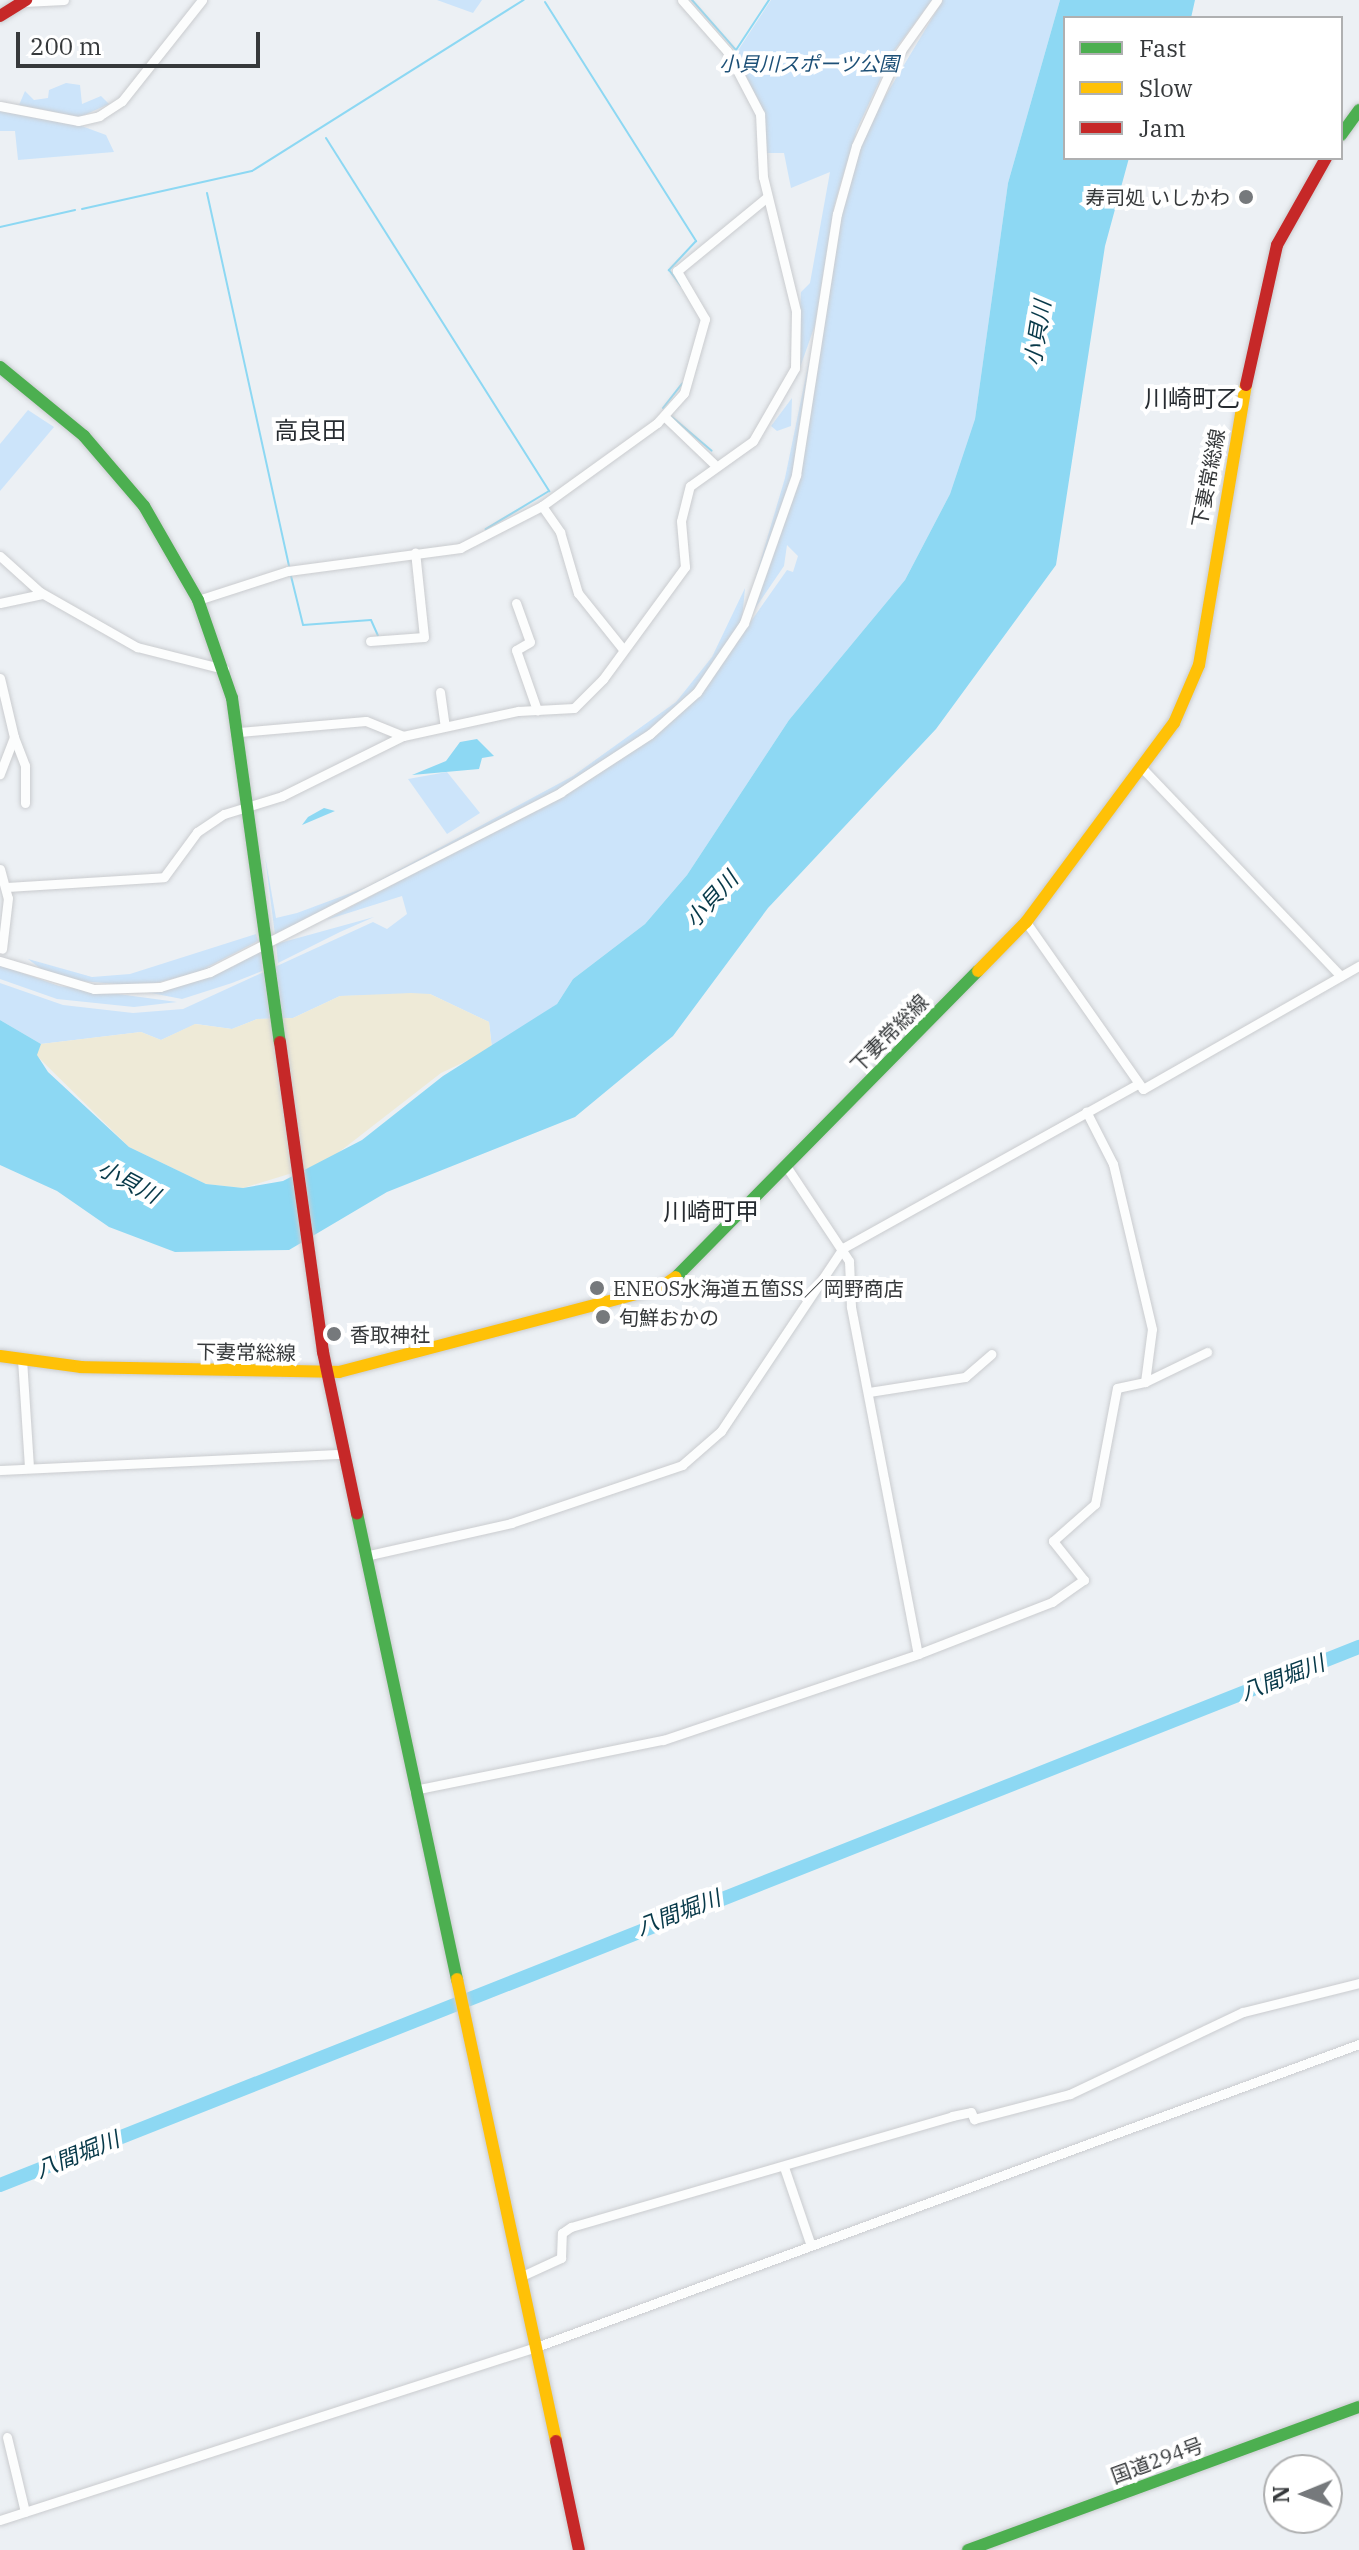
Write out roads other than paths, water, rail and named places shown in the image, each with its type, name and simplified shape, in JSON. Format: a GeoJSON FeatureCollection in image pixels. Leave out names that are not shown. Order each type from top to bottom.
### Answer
{"type":"FeatureCollection","features":[{"type":"Feature","properties":{"kind":"main road"},"geometry":{"type":"LineString","coordinates":[[0,16],[24,1]]}},
{"type":"Feature","properties":{"kind":"main road"},"geometry":{"type":"LineString","coordinates":[[1343,132],[1359,110]]}},
{"type":"Feature","properties":{"kind":"main road","name":"下妻常総線"},"geometry":{"type":"LineString","coordinates":[[0,1356],[81,1367],[327,1373],[660,1288],[786,1166],[1026,922],[1143,769],[1188,698],[1199,665],[1228,466],[1277,245],[1325,160]]}},
{"type":"Feature","properties":{"kind":"main road"},"geometry":{"type":"LineString","coordinates":[[0,367],[64,418],[125,481],[198,600],[224,669],[239,732],[308,1259],[327,1373],[414,1790],[524,2275],[579,2550]]}},
{"type":"Feature","properties":{"kind":"main road","name":"国道294号"},"geometry":{"type":"LineString","coordinates":[[968,2550],[1359,2407]]}},
{"type":"Feature","properties":{"kind":"main road","name":"国道294号"},"geometry":{"type":"LineString","coordinates":[[1000,2550],[1359,2418]]}},
{"type":"Feature","properties":{"kind":"street"},"geometry":{"type":"LineString","coordinates":[[24,1],[64,0]]}},
{"type":"Feature","properties":{"kind":"street"},"geometry":{"type":"LineString","coordinates":[[0,106],[78,121],[99,116],[122,101],[202,0]]}},
{"type":"Feature","properties":{"kind":"street"},"geometry":{"type":"LineString","coordinates":[[7,887],[164,877],[208,823],[403,736],[445,726],[580,705],[685,567],[686,495],[714,464],[753,441],[795,383],[796,311],[767,197],[755,102],[727,51],[682,0]]}},
{"type":"Feature","properties":{"kind":"street"},"geometry":{"type":"LineString","coordinates":[[0,961],[52,981],[133,990],[210,972],[359,902],[561,792],[650,734],[713,673],[756,594],[796,475],[837,214],[856,146],[897,56],[937,0]]}},
{"type":"Feature","properties":{"kind":"street"},"geometry":{"type":"LineString","coordinates":[[198,600],[288,571],[475,543],[520,512],[542,506],[664,416],[692,380],[705,325],[677,271],[767,197]]}},
{"type":"Feature","properties":{"kind":"street"},"geometry":{"type":"LineString","coordinates":[[664,416],[714,464]]}},
{"type":"Feature","properties":{"kind":"street"},"geometry":{"type":"LineString","coordinates":[[542,506],[560,532],[578,593],[622,648]]}},
{"type":"Feature","properties":{"kind":"street"},"geometry":{"type":"LineString","coordinates":[[370,641],[424,637],[415,552]]}},
{"type":"Feature","properties":{"kind":"street"},"geometry":{"type":"LineString","coordinates":[[0,556],[42,594],[137,647],[224,669]]}},
{"type":"Feature","properties":{"kind":"street"},"geometry":{"type":"LineString","coordinates":[[0,603],[42,594]]}},
{"type":"Feature","properties":{"kind":"street"},"geometry":{"type":"LineString","coordinates":[[516,603],[530,642],[516,650],[537,710]]}},
{"type":"Feature","properties":{"kind":"street"},"geometry":{"type":"LineString","coordinates":[[0,678],[14,737],[25,766],[25,803]]}},
{"type":"Feature","properties":{"kind":"street"},"geometry":{"type":"LineString","coordinates":[[440,692],[445,726]]}},
{"type":"Feature","properties":{"kind":"street"},"geometry":{"type":"LineString","coordinates":[[239,732],[366,721],[403,736]]}},
{"type":"Feature","properties":{"kind":"street"},"geometry":{"type":"LineString","coordinates":[[0,774],[14,737]]}},
{"type":"Feature","properties":{"kind":"street"},"geometry":{"type":"LineString","coordinates":[[1143,769],[1341,976]]}},
{"type":"Feature","properties":{"kind":"street"},"geometry":{"type":"LineString","coordinates":[[0,869],[7,887],[2,949]]}},
{"type":"Feature","properties":{"kind":"street"},"geometry":{"type":"LineString","coordinates":[[1026,922],[1136,1085],[1151,1089],[1359,966]]}},
{"type":"Feature","properties":{"kind":"street"},"geometry":{"type":"LineString","coordinates":[[365,1556],[511,1523],[682,1465],[721,1431],[843,1248],[1136,1085]]}},
{"type":"Feature","properties":{"kind":"street"},"geometry":{"type":"LineString","coordinates":[[1086,1111],[1113,1164],[1140,1258],[1152,1329],[1145,1382]]}},
{"type":"Feature","properties":{"kind":"street"},"geometry":{"type":"LineString","coordinates":[[786,1166],[843,1248],[918,1654]]}},
{"type":"Feature","properties":{"kind":"street"},"geometry":{"type":"LineString","coordinates":[[414,1790],[663,1740],[918,1654],[1052,1602],[1084,1580],[1053,1541],[1095,1504],[1117,1388],[1145,1382],[1207,1352]]}},
{"type":"Feature","properties":{"kind":"street"},"geometry":{"type":"LineString","coordinates":[[869,1392],[965,1377],[991,1354]]}},
{"type":"Feature","properties":{"kind":"street"},"geometry":{"type":"LineString","coordinates":[[22,1359],[29,1468]]}},
{"type":"Feature","properties":{"kind":"street"},"geometry":{"type":"LineString","coordinates":[[0,1470],[344,1454]]}},
{"type":"Feature","properties":{"kind":"street"},"geometry":{"type":"LineString","coordinates":[[524,2275],[561,2258],[562,2233],[571,2227],[952,2116],[971,2112],[974,2119],[1070,2094],[1243,2012],[1359,1983]]}},
{"type":"Feature","properties":{"kind":"street"},"geometry":{"type":"LineString","coordinates":[[0,2520],[539,2346],[1359,2044]]}},
{"type":"Feature","properties":{"kind":"street"},"geometry":{"type":"LineString","coordinates":[[784,2167],[811,2246]]}},
{"type":"Feature","properties":{"kind":"street"},"geometry":{"type":"LineString","coordinates":[[7,2437],[25,2512]]}},
{"type":"Feature","properties":{"kind":"water","name":"小貝川"},"geometry":{"type":"Polygon","coordinates":[[[1060,0],[1195,0],[1191,16],[1063,16],[1063,160],[1128,160],[1105,246],[1056,565],[936,729],[768,908],[673,1036],[575,1117],[387,1192],[289,1250],[175,1252],[109,1227],[57,1191],[0,1165],[0,1020],[41,1044],[37,1055],[48,1072],[129,1147],[206,1184],[243,1188],[283,1181],[362,1140],[443,1076],[557,1004],[573,979],[645,924],[687,875],[789,720],[905,580],[950,494],[975,419],[1008,183],[1060,0]]]}},
{"type":"Feature","properties":{"kind":"water"},"geometry":{"type":"Polygon","coordinates":[[[477,739],[494,756],[482,758],[479,769],[412,775],[446,761],[460,742],[477,739]]]}},
{"type":"Feature","properties":{"kind":"water"},"geometry":{"type":"Polygon","coordinates":[[[324,808],[335,811],[302,825],[308,817],[324,808]]]}},
{"type":"Feature","properties":{"kind":"waterway"},"geometry":{"type":"LineString","coordinates":[[82,209],[252,171],[524,0]]}},
{"type":"Feature","properties":{"kind":"waterway"},"geometry":{"type":"LineString","coordinates":[[692,0],[736,50],[769,0]]}},
{"type":"Feature","properties":{"kind":"waterway"},"geometry":{"type":"LineString","coordinates":[[545,2],[696,241],[669,270],[681,286]]}},
{"type":"Feature","properties":{"kind":"waterway"},"geometry":{"type":"LineString","coordinates":[[326,138],[549,491],[486,529]]}},
{"type":"Feature","properties":{"kind":"waterway"},"geometry":{"type":"LineString","coordinates":[[207,193],[289,566]]}},
{"type":"Feature","properties":{"kind":"waterway"},"geometry":{"type":"LineString","coordinates":[[0,227],[75,210]]}},
{"type":"Feature","properties":{"kind":"waterway"},"geometry":{"type":"LineString","coordinates":[[663,408],[682,384]]}},
{"type":"Feature","properties":{"kind":"waterway"},"geometry":{"type":"LineString","coordinates":[[672,417],[712,451]]}},
{"type":"Feature","properties":{"kind":"waterway"},"geometry":{"type":"LineString","coordinates":[[291,576],[303,625],[371,620],[378,636]]}},
{"type":"Feature","properties":{"kind":"waterway","name":"八間堀川"},"geometry":{"type":"LineString","coordinates":[[0,2185],[1359,1647]]}},
{"type":"Feature","properties":{"kind":"place","name":"寿司処 いしかわ"},"geometry":{"type":"Point","coordinates":[1246,197]}},
{"type":"Feature","properties":{"kind":"place","name":"ENEOS水海道五箇SS／岡野商店"},"geometry":{"type":"Point","coordinates":[597,1288]}},
{"type":"Feature","properties":{"kind":"place","name":"旬鮮おかの"},"geometry":{"type":"Point","coordinates":[603,1317]}},
{"type":"Feature","properties":{"kind":"place","name":"香取神社"},"geometry":{"type":"Point","coordinates":[334,1334]}},
{"type":"Feature","properties":{"kind":"district","name":"川崎町乙"},"geometry":{"type":"Point","coordinates":[1192,399]}},
{"type":"Feature","properties":{"kind":"district","name":"高良田"},"geometry":{"type":"Point","coordinates":[310,431]}},
{"type":"Feature","properties":{"kind":"district","name":"川崎町甲"},"geometry":{"type":"Point","coordinates":[711,1212]}},
{"type":"Feature","properties":{"kind":"park label","name":"小貝川スポーツ公園"},"geometry":{"type":"Point","coordinates":[809,63]}}]}
